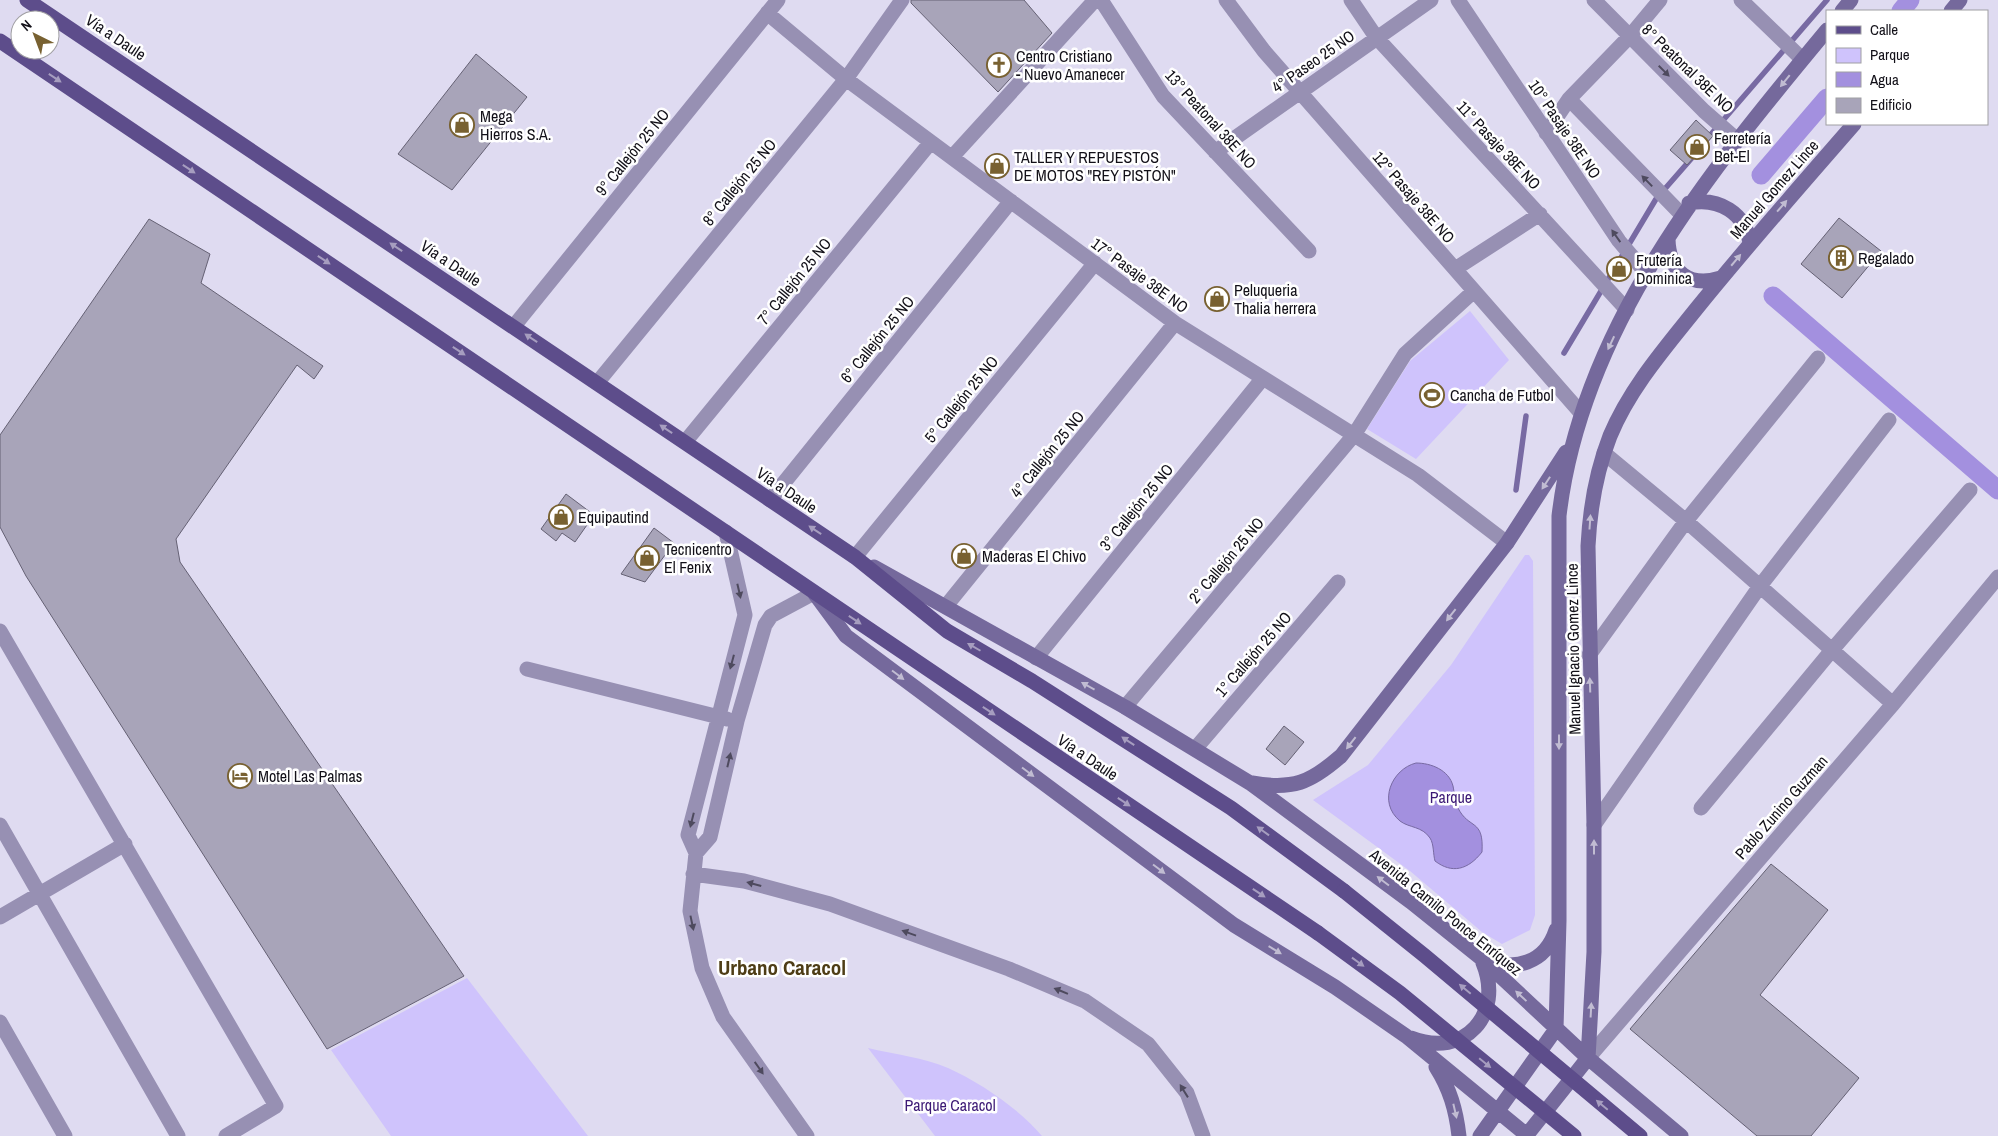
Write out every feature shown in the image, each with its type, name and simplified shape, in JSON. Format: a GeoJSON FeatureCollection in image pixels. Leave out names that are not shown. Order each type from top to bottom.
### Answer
{"type":"FeatureCollection","features":[{"type":"Feature","properties":{"kind":"main road","name":"Vía a Daule"},"geometry":{"type":"LineString","coordinates":[[27,0],[855,557],[947,631],[1102,724],[1231,808],[1344,891],[1425,956],[1640,1136]]}},
{"type":"Feature","properties":{"kind":"main road"},"geometry":{"type":"LineString","coordinates":[[1843,10],[1851,0]]}},
{"type":"Feature","properties":{"kind":"main road"},"geometry":{"type":"LineString","coordinates":[[1952,10],[1960,0]]}},
{"type":"Feature","properties":{"kind":"main road"},"geometry":{"type":"LineString","coordinates":[[1721,278],[1702,282],[1683,275],[1670,259],[1668,239],[1686,209],[1736,139],[1826,31]]}},
{"type":"Feature","properties":{"kind":"main road","name":"Vía a Daule"},"geometry":{"type":"LineString","coordinates":[[0,41],[1318,933],[1400,994],[1574,1136]]}},
{"type":"Feature","properties":{"kind":"main road","name":"Manuel Gomez Lince"},"geometry":{"type":"LineString","coordinates":[[1721,278],[1853,125]]}},
{"type":"Feature","properties":{"kind":"main road"},"geometry":{"type":"LineString","coordinates":[[1686,209],[1710,202],[1730,210],[1743,221],[1750,243]]}},
{"type":"Feature","properties":{"kind":"main road","name":"Manuel Ignacio Gomez Lince"},"geometry":{"type":"LineString","coordinates":[[1556,1029],[1559,921],[1558,540],[1562,491],[1572,442],[1581,413],[1627,310],[1668,239]]}},
{"type":"Feature","properties":{"kind":"main road","name":"Manuel Ignacio Gomez Lince"},"geometry":{"type":"LineString","coordinates":[[1588,1058],[1594,952],[1594,825],[1589,655],[1589,524],[1593,490],[1604,453],[1620,416],[1640,381],[1721,278]]}},
{"type":"Feature","properties":{"kind":"main road"},"geometry":{"type":"LineString","coordinates":[[1250,783],[1277,787],[1300,784],[1320,774],[1341,756],[1507,543],[1572,442]]}},
{"type":"Feature","properties":{"kind":"main road","name":"Vía a Daule"},"geometry":{"type":"LineString","coordinates":[[855,557],[1125,707],[1250,783]]}},
{"type":"Feature","properties":{"kind":"main road","name":"Vía a Daule"},"geometry":{"type":"LineString","coordinates":[[814,592],[846,636],[1234,925],[1335,987],[1406,1036]]}},
{"type":"Feature","properties":{"kind":"main road","name":"Avenida Camilo Ponce Enríquez"},"geometry":{"type":"LineString","coordinates":[[1250,783],[1411,902],[1482,959],[1588,1058],[1681,1136]]}},
{"type":"Feature","properties":{"kind":"main road"},"geometry":{"type":"LineString","coordinates":[[1482,959],[1501,966],[1521,965],[1539,956],[1553,940],[1559,921]]}},
{"type":"Feature","properties":{"kind":"main road"},"geometry":{"type":"LineString","coordinates":[[1406,1036],[1425,1044],[1447,1044],[1466,1035],[1481,1020],[1490,1000],[1490,979],[1482,959]]}},
{"type":"Feature","properties":{"kind":"main road"},"geometry":{"type":"LineString","coordinates":[[1480,1136],[1556,1029]]}},
{"type":"Feature","properties":{"kind":"main road"},"geometry":{"type":"LineString","coordinates":[[1406,1036],[1527,1136],[1588,1058]]}},
{"type":"Feature","properties":{"kind":"main road"},"geometry":{"type":"LineString","coordinates":[[1430,1057],[1446,1082],[1456,1111],[1459,1136]]}},
{"type":"Feature","properties":{"kind":"street","name":"8° Callejón 25 NO"},"geometry":{"type":"LineString","coordinates":[[597,382],[846,79],[902,0]]}},
{"type":"Feature","properties":{"kind":"street"},"geometry":{"type":"LineString","coordinates":[[952,157],[1095,0]]}},
{"type":"Feature","properties":{"kind":"street","name":"13° Peatonal 38E NO"},"geometry":{"type":"LineString","coordinates":[[1101,0],[1163,96],[1309,251]]}},
{"type":"Feature","properties":{"kind":"street","name":"12° Pasaje 38E NO"},"geometry":{"type":"LineString","coordinates":[[1226,0],[1264,51],[1299,92],[1581,413]]}},
{"type":"Feature","properties":{"kind":"street","name":"11° Pasaje 38E NO"},"geometry":{"type":"LineString","coordinates":[[1351,0],[1376,37],[1627,310]]}},
{"type":"Feature","properties":{"kind":"street","name":"4° Paseo 25 NO"},"geometry":{"type":"LineString","coordinates":[[1215,152],[1431,0]]}},
{"type":"Feature","properties":{"kind":"street","name":"10° Pasaje 38E NO"},"geometry":{"type":"LineString","coordinates":[[1458,0],[1619,241],[1647,274]]}},
{"type":"Feature","properties":{"kind":"street","name":"8° Peatonal 38E NO"},"geometry":{"type":"LineString","coordinates":[[1594,0],[1704,111],[1736,139]]}},
{"type":"Feature","properties":{"kind":"street"},"geometry":{"type":"LineString","coordinates":[[1546,133],[1569,99],[1630,36],[1660,0]]}},
{"type":"Feature","properties":{"kind":"street"},"geometry":{"type":"LineString","coordinates":[[1741,0],[1802,59]]}},
{"type":"Feature","properties":{"kind":"street","name":"9° Callejón 25 NO"},"geometry":{"type":"LineString","coordinates":[[514,326],[773,4]]}},
{"type":"Feature","properties":{"kind":"street","name":"17° Pasaje 38E NO"},"geometry":{"type":"LineString","coordinates":[[773,4],[846,79],[1175,323],[1418,475],[1507,543]]}},
{"type":"Feature","properties":{"kind":"street"},"geometry":{"type":"LineString","coordinates":[[1569,99],[1686,209]]}},
{"type":"Feature","properties":{"kind":"street","name":"7° Callejón 25 NO"},"geometry":{"type":"LineString","coordinates":[[685,442],[931,142]]}},
{"type":"Feature","properties":{"kind":"street","name":"6° Callejón 25 NO"},"geometry":{"type":"LineString","coordinates":[[770,500],[1011,201]]}},
{"type":"Feature","properties":{"kind":"street"},"geometry":{"type":"LineString","coordinates":[[1455,269],[1540,214]]}},
{"type":"Feature","properties":{"kind":"street","name":"5° Callejón 25 NO"},"geometry":{"type":"LineString","coordinates":[[855,557],[1095,263]]}},
{"type":"Feature","properties":{"kind":"street","name":"2° Callejón 25 NO"},"geometry":{"type":"LineString","coordinates":[[1125,707],[1354,435],[1405,354],[1474,291]]}},
{"type":"Feature","properties":{"kind":"street","name":"4° Callejón 25 NO"},"geometry":{"type":"LineString","coordinates":[[946,606],[1175,323]]}},
{"type":"Feature","properties":{"kind":"street"},"geometry":{"type":"LineString","coordinates":[[1589,655],[1686,521],[1818,358]]}},
{"type":"Feature","properties":{"kind":"street","name":"3° Callejón 25 NO"},"geometry":{"type":"LineString","coordinates":[[1036,658],[1263,378]]}},
{"type":"Feature","properties":{"kind":"street"},"geometry":{"type":"LineString","coordinates":[[1594,825],[1760,586],[1889,420]]}},
{"type":"Feature","properties":{"kind":"street"},"geometry":{"type":"LineString","coordinates":[[1604,453],[1686,521],[1893,704]]}},
{"type":"Feature","properties":{"kind":"street"},"geometry":{"type":"LineString","coordinates":[[1701,808],[1832,650],[1970,490]]}},
{"type":"Feature","properties":{"kind":"street"},"geometry":{"type":"LineString","coordinates":[[726,532],[745,615],[688,835],[696,853],[690,911],[702,968],[723,1017],[807,1136]]}},
{"type":"Feature","properties":{"kind":"street","name":"Pablo Zunino Guzman"},"geometry":{"type":"LineString","coordinates":[[1588,1058],[1893,704],[1998,577]]}},
{"type":"Feature","properties":{"kind":"street","name":"1° Callejón 25 NO"},"geometry":{"type":"LineString","coordinates":[[1195,749],[1338,582]]}},
{"type":"Feature","properties":{"kind":"street"},"geometry":{"type":"LineString","coordinates":[[696,853],[710,837],[738,721],[765,624],[771,616],[814,592]]}},
{"type":"Feature","properties":{"kind":"street"},"geometry":{"type":"LineString","coordinates":[[0,631],[276,1106],[226,1136]]}},
{"type":"Feature","properties":{"kind":"street"},"geometry":{"type":"LineString","coordinates":[[527,669],[738,721]]}},
{"type":"Feature","properties":{"kind":"street"},"geometry":{"type":"LineString","coordinates":[[0,825],[178,1136]]}},
{"type":"Feature","properties":{"kind":"street"},"geometry":{"type":"LineString","coordinates":[[0,917],[125,844]]}},
{"type":"Feature","properties":{"kind":"street"},"geometry":{"type":"LineString","coordinates":[[694,874],[744,881],[830,904],[1009,969],[1085,1001],[1148,1044],[1187,1093],[1203,1136]]}},
{"type":"Feature","properties":{"kind":"street"},"geometry":{"type":"LineString","coordinates":[[0,1022],[65,1136]]}},
{"type":"Feature","properties":{"kind":"green space","name":"Cancha de Futbol"},"geometry":{"type":"Polygon","coordinates":[[[1470,311],[1509,360],[1416,459],[1367,429],[1410,361],[1470,311]]]}},
{"type":"Feature","properties":{"kind":"green space","name":"Parque"},"geometry":{"type":"Polygon","coordinates":[[[1525,555],[1529,555],[1533,561],[1535,915],[1530,930],[1502,944],[1482,932],[1410,871],[1313,800],[1368,765],[1451,665],[1525,555]]]}},
{"type":"Feature","properties":{"kind":"green space"},"geometry":{"type":"Polygon","coordinates":[[[467,978],[588,1136],[391,1136],[331,1050],[467,978]]]}},
{"type":"Feature","properties":{"kind":"green space","name":"Parque Caracol"},"geometry":{"type":"Polygon","coordinates":[[[868,1048],[909,1056],[961,1074],[1010,1106],[1042,1136],[935,1136],[868,1048]]]}},
{"type":"Feature","properties":{"kind":"water"},"geometry":{"type":"Polygon","coordinates":[[[1416,763],[1433,766],[1448,776],[1453,786],[1456,805],[1462,815],[1481,834],[1482,852],[1471,863],[1454,869],[1441,865],[1435,861],[1432,843],[1427,834],[1400,821],[1393,813],[1389,805],[1390,787],[1400,772],[1407,766],[1416,763]]]}},
{"type":"Feature","properties":{"kind":"building","name":"Centro Cristiano - Nuevo Amanecer"},"geometry":{"type":"Polygon","coordinates":[[[911,0],[1024,0],[1052,33],[998,92],[911,3],[911,0]]]}},
{"type":"Feature","properties":{"kind":"building","name":"Mega Hierros S.A."},"geometry":{"type":"Polygon","coordinates":[[[476,54],[527,97],[452,190],[398,154],[476,54]]]}},
{"type":"Feature","properties":{"kind":"building"},"geometry":{"type":"Polygon","coordinates":[[[1696,120],[1713,136],[1687,165],[1670,150],[1696,120]]]}},
{"type":"Feature","properties":{"kind":"building","name":"Regalado"},"geometry":{"type":"Polygon","coordinates":[[[1839,218],[1881,251],[1842,298],[1801,264],[1839,218]]]}},
{"type":"Feature","properties":{"kind":"building","name":"Motel Las Palmas"},"geometry":{"type":"Polygon","coordinates":[[[149,219],[210,254],[201,283],[323,366],[314,379],[297,365],[176,539],[180,562],[464,976],[327,1049],[26,576],[0,527],[0,435],[149,219]]]}},
{"type":"Feature","properties":{"kind":"building","name":"Equipautind"},"geometry":{"type":"Polygon","coordinates":[[[566,494],[594,515],[575,542],[562,533],[556,541],[541,529],[566,494]]]}},
{"type":"Feature","properties":{"kind":"building","name":"Tecnicentro El Fenix"},"geometry":{"type":"Polygon","coordinates":[[[654,528],[674,543],[645,582],[621,574],[654,528]]]}},
{"type":"Feature","properties":{"kind":"building"},"geometry":{"type":"Polygon","coordinates":[[[1284,726],[1304,742],[1285,765],[1266,749],[1284,726]]]}},
{"type":"Feature","properties":{"kind":"building"},"geometry":{"type":"Polygon","coordinates":[[[1771,864],[1828,910],[1760,995],[1859,1078],[1811,1136],[1757,1136],[1630,1029],[1771,864]]]}},
{"type":"Feature","properties":{"kind":"waterway"},"geometry":{"type":"LineString","coordinates":[[1706,140],[1827,0]]}},
{"type":"Feature","properties":{"kind":"waterway"},"geometry":{"type":"LineString","coordinates":[[1902,10],[1910,0]]}},
{"type":"Feature","properties":{"kind":"waterway"},"geometry":{"type":"LineString","coordinates":[[1761,175],[1826,99]]}},
{"type":"Feature","properties":{"kind":"waterway"},"geometry":{"type":"LineString","coordinates":[[1564,353],[1656,199],[1691,159]]}},
{"type":"Feature","properties":{"kind":"waterway"},"geometry":{"type":"LineString","coordinates":[[1773,296],[1998,490]]}},
{"type":"Feature","properties":{"kind":"waterway"},"geometry":{"type":"LineString","coordinates":[[1516,490],[1526,416]]}},
{"type":"Feature","properties":{"kind":"place","name":"Centro Cristiano - Nuevo Amanecer"},"geometry":{"type":"Point","coordinates":[999,65]}},
{"type":"Feature","properties":{"kind":"place","name":"Mega Hierros S.A."},"geometry":{"type":"Point","coordinates":[462,125]}},
{"type":"Feature","properties":{"kind":"place","name":"Ferretería Bet-El"},"geometry":{"type":"Point","coordinates":[1697,147]}},
{"type":"Feature","properties":{"kind":"place","name":"TALLER Y REPUESTOS DE MOTOS \"REY PISTÓN\""},"geometry":{"type":"Point","coordinates":[997,166]}},
{"type":"Feature","properties":{"kind":"place","name":"Regalado"},"geometry":{"type":"Point","coordinates":[1841,258]}},
{"type":"Feature","properties":{"kind":"place","name":"Frutería Dominica"},"geometry":{"type":"Point","coordinates":[1619,269]}},
{"type":"Feature","properties":{"kind":"place","name":"Peluqueria Thalia herrera"},"geometry":{"type":"Point","coordinates":[1217,299]}},
{"type":"Feature","properties":{"kind":"place","name":"Cancha de Futbol"},"geometry":{"type":"Point","coordinates":[1432,395]}},
{"type":"Feature","properties":{"kind":"place","name":"Equipautind"},"geometry":{"type":"Point","coordinates":[561,517]}},
{"type":"Feature","properties":{"kind":"place","name":"Maderas El Chivo"},"geometry":{"type":"Point","coordinates":[964,556]}},
{"type":"Feature","properties":{"kind":"place","name":"Tecnicentro El Fenix"},"geometry":{"type":"Point","coordinates":[647,558]}},
{"type":"Feature","properties":{"kind":"place","name":"Motel Las Palmas"},"geometry":{"type":"Point","coordinates":[240,776]}},
{"type":"Feature","properties":{"kind":"district","name":"Urbano Caracol"},"geometry":{"type":"Point","coordinates":[782,968]}}]}
